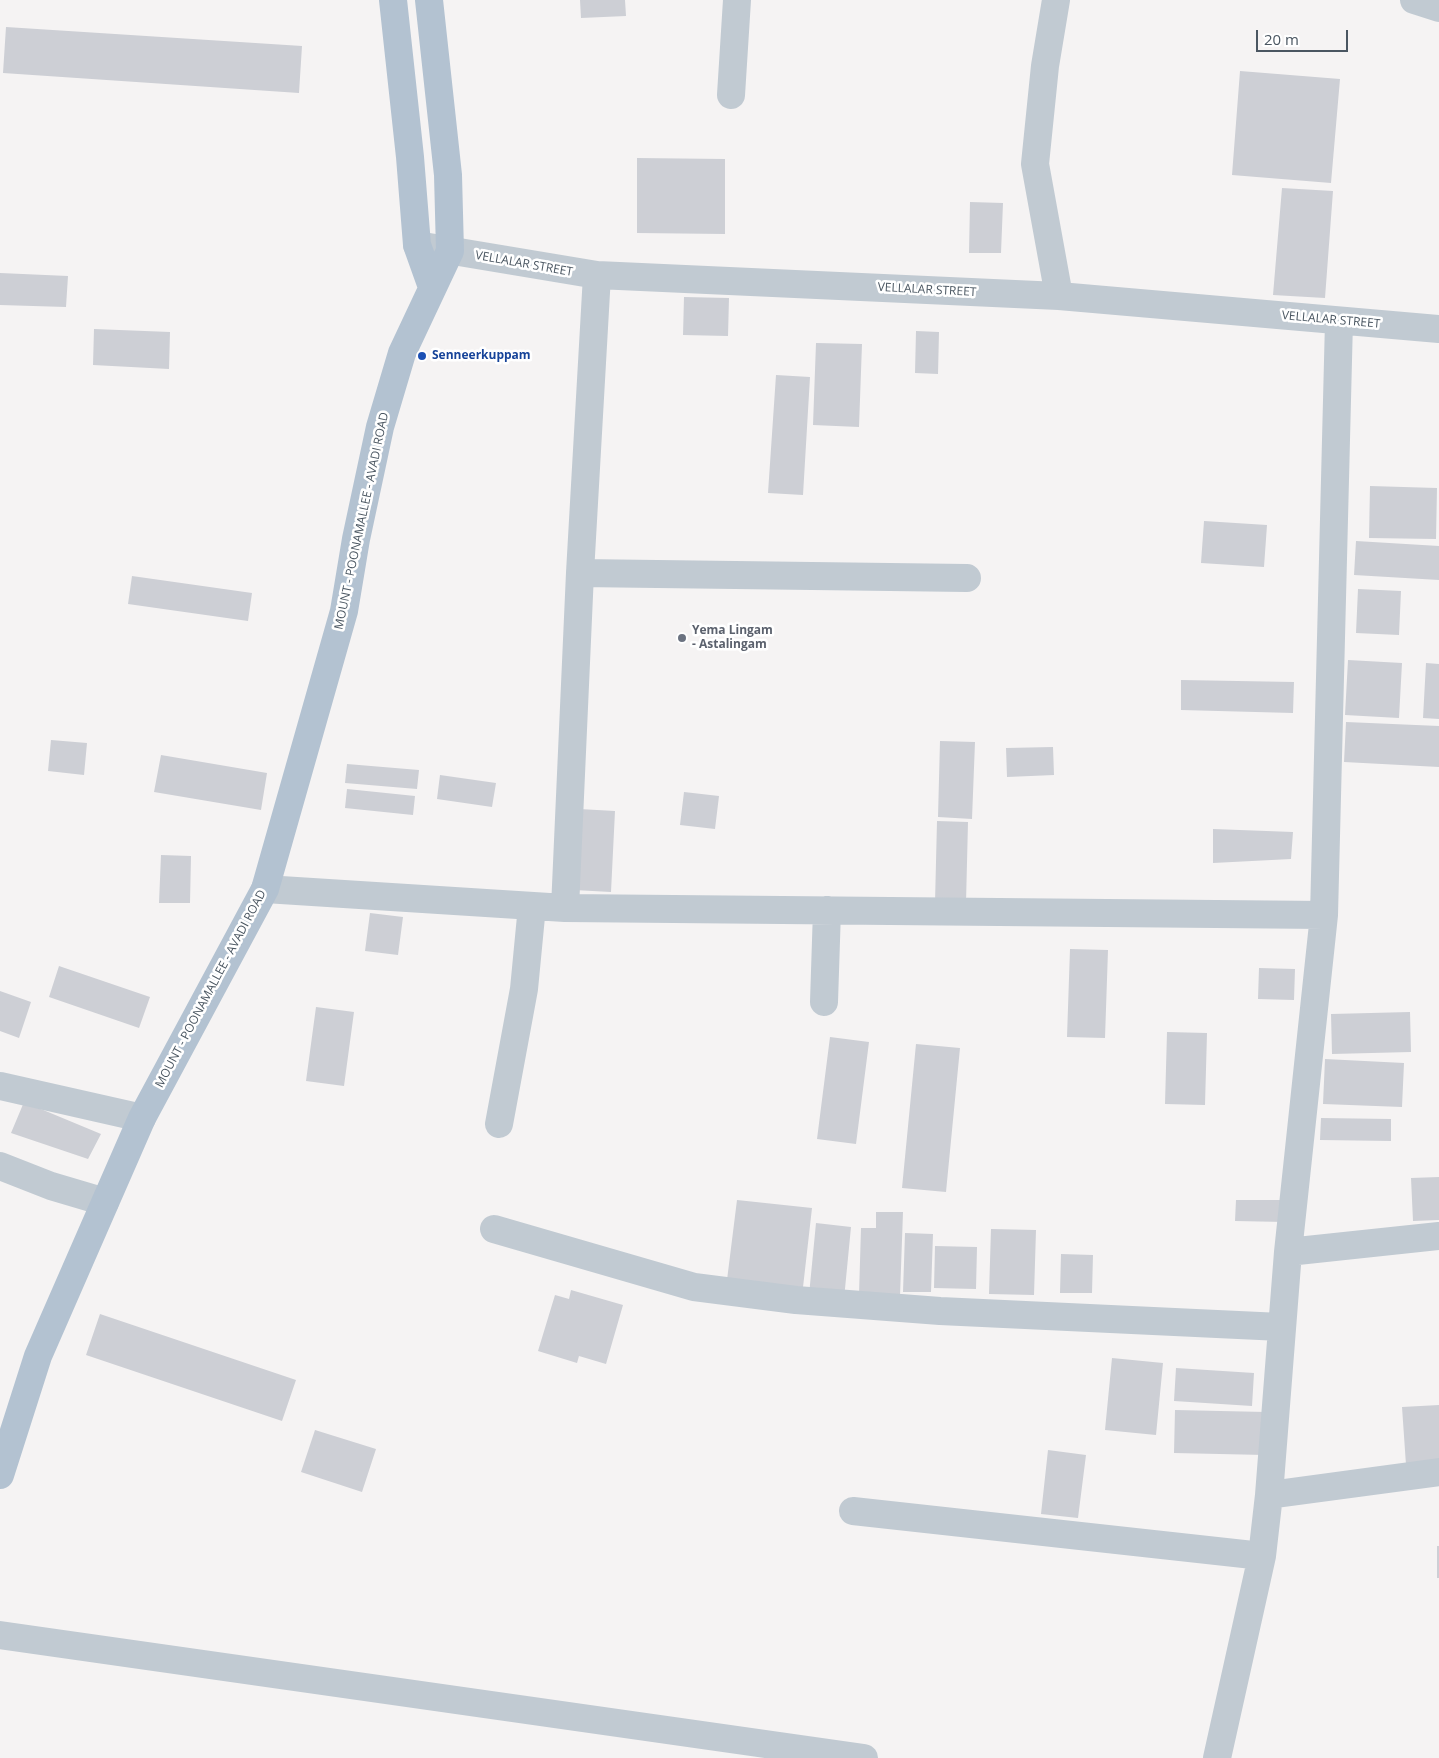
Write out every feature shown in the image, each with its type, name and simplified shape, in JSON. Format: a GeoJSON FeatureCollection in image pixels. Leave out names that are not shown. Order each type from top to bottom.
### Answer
{"type":"FeatureCollection","features":[{"type":"Feature","properties":{"kind":"main road"},"geometry":{"type":"LineString","coordinates":[[392,0],[410,157],[417,246],[432,287]]}},
{"type":"Feature","properties":{"kind":"main road","name":"MOUNT - POONAMALLEE - AVADI ROAD"},"geometry":{"type":"LineString","coordinates":[[0,1475],[38,1356],[142,1118],[265,888],[344,610],[356,539],[380,427],[402,353],[450,251],[448,176],[429,0]]}},
{"type":"Feature","properties":{"kind":"street"},"geometry":{"type":"LineString","coordinates":[[731,95],[737,0]]}},
{"type":"Feature","properties":{"kind":"street"},"geometry":{"type":"LineString","coordinates":[[1056,0],[1046,66],[1035,164],[1059,296]]}},
{"type":"Feature","properties":{"kind":"street"},"geometry":{"type":"LineString","coordinates":[[1414,0],[1439,8]]}},
{"type":"Feature","properties":{"kind":"street","name":"VELLALAR STREET"},"geometry":{"type":"LineString","coordinates":[[417,246],[597,275],[1059,296],[1439,329]]}},
{"type":"Feature","properties":{"kind":"street"},"geometry":{"type":"LineString","coordinates":[[565,908],[580,573],[597,275]]}},
{"type":"Feature","properties":{"kind":"street"},"geometry":{"type":"LineString","coordinates":[[1217,1758],[1262,1556],[1269,1495],[1288,1252],[1324,915],[1339,321]]}},
{"type":"Feature","properties":{"kind":"street"},"geometry":{"type":"LineString","coordinates":[[580,573],[967,578]]}},
{"type":"Feature","properties":{"kind":"street"},"geometry":{"type":"LineString","coordinates":[[265,888],[565,908],[1324,915]]}},
{"type":"Feature","properties":{"kind":"street"},"geometry":{"type":"LineString","coordinates":[[499,1124],[524,990],[532,906]]}},
{"type":"Feature","properties":{"kind":"street"},"geometry":{"type":"LineString","coordinates":[[824,1002],[827,910]]}},
{"type":"Feature","properties":{"kind":"street"},"geometry":{"type":"LineString","coordinates":[[0,1086],[142,1118]]}},
{"type":"Feature","properties":{"kind":"street"},"geometry":{"type":"LineString","coordinates":[[0,1166],[51,1186],[105,1202]]}},
{"type":"Feature","properties":{"kind":"street"},"geometry":{"type":"LineString","coordinates":[[494,1229],[694,1286],[796,1300],[940,1311],[1281,1327]]}},
{"type":"Feature","properties":{"kind":"street"},"geometry":{"type":"LineString","coordinates":[[1288,1252],[1439,1236]]}},
{"type":"Feature","properties":{"kind":"street"},"geometry":{"type":"LineString","coordinates":[[1269,1495],[1439,1472]]}},
{"type":"Feature","properties":{"kind":"street"},"geometry":{"type":"LineString","coordinates":[[853,1511],[1262,1556]]}},
{"type":"Feature","properties":{"kind":"street"},"geometry":{"type":"LineString","coordinates":[[0,1635],[864,1758]]}},
{"type":"Feature","properties":{"kind":"building"},"geometry":{"type":"Polygon","coordinates":[[[580,0],[625,0],[626,16],[581,18],[580,0]]]}},
{"type":"Feature","properties":{"kind":"building"},"geometry":{"type":"Polygon","coordinates":[[[6,27],[302,46],[299,93],[3,73],[6,27]]]}},
{"type":"Feature","properties":{"kind":"building"},"geometry":{"type":"Polygon","coordinates":[[[1240,71],[1340,79],[1331,183],[1232,175],[1240,71]]]}},
{"type":"Feature","properties":{"kind":"building"},"geometry":{"type":"Polygon","coordinates":[[[637,158],[725,159],[725,234],[637,233],[637,158]]]}},
{"type":"Feature","properties":{"kind":"building"},"geometry":{"type":"Polygon","coordinates":[[[1282,188],[1333,191],[1325,298],[1273,295],[1282,188]]]}},
{"type":"Feature","properties":{"kind":"building"},"geometry":{"type":"Polygon","coordinates":[[[970,202],[1003,203],[1001,253],[969,253],[970,202]]]}},
{"type":"Feature","properties":{"kind":"building"},"geometry":{"type":"Polygon","coordinates":[[[0,273],[68,276],[66,307],[0,305],[0,273]]]}},
{"type":"Feature","properties":{"kind":"building"},"geometry":{"type":"Polygon","coordinates":[[[684,297],[729,298],[728,336],[683,335],[684,297]]]}},
{"type":"Feature","properties":{"kind":"building"},"geometry":{"type":"Polygon","coordinates":[[[94,329],[170,332],[169,369],[93,365],[94,329]]]}},
{"type":"Feature","properties":{"kind":"building"},"geometry":{"type":"Polygon","coordinates":[[[916,331],[939,332],[938,374],[915,373],[916,331]]]}},
{"type":"Feature","properties":{"kind":"building"},"geometry":{"type":"Polygon","coordinates":[[[816,343],[862,344],[859,427],[813,425],[816,343]]]}},
{"type":"Feature","properties":{"kind":"building"},"geometry":{"type":"Polygon","coordinates":[[[776,375],[810,377],[803,495],[768,493],[776,375]]]}},
{"type":"Feature","properties":{"kind":"building"},"geometry":{"type":"Polygon","coordinates":[[[1370,486],[1437,488],[1436,539],[1369,538],[1370,486]]]}},
{"type":"Feature","properties":{"kind":"building"},"geometry":{"type":"Polygon","coordinates":[[[1204,521],[1267,525],[1264,567],[1201,563],[1204,521]]]}},
{"type":"Feature","properties":{"kind":"building"},"geometry":{"type":"Polygon","coordinates":[[[1356,541],[1439,546],[1439,580],[1354,575],[1356,541]]]}},
{"type":"Feature","properties":{"kind":"building"},"geometry":{"type":"Polygon","coordinates":[[[132,576],[252,593],[248,621],[128,604],[132,576]]]}},
{"type":"Feature","properties":{"kind":"building"},"geometry":{"type":"Polygon","coordinates":[[[1358,589],[1401,591],[1399,635],[1356,633],[1358,589]]]}},
{"type":"Feature","properties":{"kind":"building"},"geometry":{"type":"Polygon","coordinates":[[[1348,660],[1402,663],[1399,718],[1345,715],[1348,660]]]}},
{"type":"Feature","properties":{"kind":"building"},"geometry":{"type":"Polygon","coordinates":[[[1426,663],[1439,664],[1439,719],[1423,718],[1426,663]]]}},
{"type":"Feature","properties":{"kind":"building"},"geometry":{"type":"Polygon","coordinates":[[[1181,680],[1294,682],[1293,713],[1181,710],[1181,680]]]}},
{"type":"Feature","properties":{"kind":"building"},"geometry":{"type":"Polygon","coordinates":[[[1346,722],[1439,726],[1439,767],[1344,762],[1346,722]]]}},
{"type":"Feature","properties":{"kind":"building"},"geometry":{"type":"Polygon","coordinates":[[[51,740],[87,743],[84,775],[48,771],[51,740]]]}},
{"type":"Feature","properties":{"kind":"building"},"geometry":{"type":"Polygon","coordinates":[[[940,741],[975,742],[972,819],[938,817],[940,741]]]}},
{"type":"Feature","properties":{"kind":"building"},"geometry":{"type":"Polygon","coordinates":[[[1053,747],[1054,775],[1007,777],[1006,748],[1053,747]]]}},
{"type":"Feature","properties":{"kind":"building"},"geometry":{"type":"Polygon","coordinates":[[[161,755],[267,773],[261,810],[154,792],[161,755]]]}},
{"type":"Feature","properties":{"kind":"building"},"geometry":{"type":"Polygon","coordinates":[[[347,764],[419,770],[417,789],[345,783],[347,764]]]}},
{"type":"Feature","properties":{"kind":"building"},"geometry":{"type":"Polygon","coordinates":[[[440,775],[496,783],[492,807],[437,799],[440,775]]]}},
{"type":"Feature","properties":{"kind":"building"},"geometry":{"type":"Polygon","coordinates":[[[347,789],[415,796],[413,815],[345,808],[347,789]]]}},
{"type":"Feature","properties":{"kind":"building"},"geometry":{"type":"Polygon","coordinates":[[[684,792],[719,796],[715,829],[680,825],[684,792]]]}},
{"type":"Feature","properties":{"kind":"building"},"geometry":{"type":"Polygon","coordinates":[[[579,809],[615,811],[611,892],[574,890],[579,809]]]}},
{"type":"Feature","properties":{"kind":"building"},"geometry":{"type":"Polygon","coordinates":[[[937,821],[968,822],[966,903],[935,903],[937,821]]]}},
{"type":"Feature","properties":{"kind":"building"},"geometry":{"type":"Polygon","coordinates":[[[1213,829],[1293,832],[1291,859],[1213,863],[1213,829]]]}},
{"type":"Feature","properties":{"kind":"building"},"geometry":{"type":"Polygon","coordinates":[[[161,855],[191,856],[190,903],[159,903],[161,855]]]}},
{"type":"Feature","properties":{"kind":"building"},"geometry":{"type":"Polygon","coordinates":[[[370,913],[403,917],[398,955],[365,951],[370,913]]]}},
{"type":"Feature","properties":{"kind":"building"},"geometry":{"type":"Polygon","coordinates":[[[1070,949],[1108,950],[1105,1038],[1067,1037],[1070,949]]]}},
{"type":"Feature","properties":{"kind":"building"},"geometry":{"type":"Polygon","coordinates":[[[59,966],[150,997],[139,1028],[49,997],[59,966]]]}},
{"type":"Feature","properties":{"kind":"building"},"geometry":{"type":"Polygon","coordinates":[[[1259,968],[1295,969],[1294,1000],[1258,999],[1259,968]]]}},
{"type":"Feature","properties":{"kind":"building"},"geometry":{"type":"Polygon","coordinates":[[[0,991],[31,1002],[19,1038],[0,1031],[0,991]]]}},
{"type":"Feature","properties":{"kind":"building"},"geometry":{"type":"Polygon","coordinates":[[[316,1007],[354,1012],[344,1086],[306,1081],[316,1007]]]}},
{"type":"Feature","properties":{"kind":"building"},"geometry":{"type":"Polygon","coordinates":[[[1410,1012],[1411,1052],[1332,1054],[1331,1014],[1410,1012]]]}},
{"type":"Feature","properties":{"kind":"building"},"geometry":{"type":"Polygon","coordinates":[[[1167,1032],[1207,1033],[1205,1105],[1165,1104],[1167,1032]]]}},
{"type":"Feature","properties":{"kind":"building"},"geometry":{"type":"Polygon","coordinates":[[[830,1037],[869,1042],[856,1144],[817,1139],[830,1037]]]}},
{"type":"Feature","properties":{"kind":"building"},"geometry":{"type":"Polygon","coordinates":[[[916,1044],[960,1048],[946,1192],[902,1188],[916,1044]]]}},
{"type":"Feature","properties":{"kind":"building"},"geometry":{"type":"Polygon","coordinates":[[[1325,1059],[1404,1063],[1402,1107],[1323,1104],[1325,1059]]]}},
{"type":"Feature","properties":{"kind":"building"},"geometry":{"type":"Polygon","coordinates":[[[24,1102],[101,1134],[88,1159],[11,1133],[24,1102]]]}},
{"type":"Feature","properties":{"kind":"building"},"geometry":{"type":"Polygon","coordinates":[[[1321,1118],[1391,1119],[1391,1141],[1320,1140],[1321,1118]]]}},
{"type":"Feature","properties":{"kind":"building"},"geometry":{"type":"Polygon","coordinates":[[[1439,1177],[1439,1220],[1413,1221],[1411,1178],[1439,1177]]]}},
{"type":"Feature","properties":{"kind":"building"},"geometry":{"type":"Polygon","coordinates":[[[737,1200],[812,1208],[802,1296],[726,1288],[737,1200]]]}},
{"type":"Feature","properties":{"kind":"building"},"geometry":{"type":"Polygon","coordinates":[[[1236,1200],[1285,1200],[1285,1222],[1235,1221],[1236,1200]]]}},
{"type":"Feature","properties":{"kind":"building"},"geometry":{"type":"Polygon","coordinates":[[[876,1212],[903,1212],[900,1296],[859,1295],[861,1228],[876,1228],[876,1212]]]}},
{"type":"Feature","properties":{"kind":"building"},"geometry":{"type":"Polygon","coordinates":[[[816,1223],[851,1227],[844,1299],[809,1295],[816,1223]]]}},
{"type":"Feature","properties":{"kind":"building"},"geometry":{"type":"Polygon","coordinates":[[[991,1229],[1036,1230],[1034,1295],[989,1294],[991,1229]]]}},
{"type":"Feature","properties":{"kind":"building"},"geometry":{"type":"Polygon","coordinates":[[[905,1233],[933,1234],[931,1292],[903,1292],[905,1233]]]}},
{"type":"Feature","properties":{"kind":"building"},"geometry":{"type":"Polygon","coordinates":[[[935,1246],[977,1247],[976,1289],[934,1288],[935,1246]]]}},
{"type":"Feature","properties":{"kind":"building"},"geometry":{"type":"Polygon","coordinates":[[[1061,1254],[1093,1255],[1092,1293],[1060,1293],[1061,1254]]]}},
{"type":"Feature","properties":{"kind":"building"},"geometry":{"type":"Polygon","coordinates":[[[571,1290],[623,1305],[606,1364],[579,1356],[577,1363],[538,1351],[555,1295],[569,1299],[571,1290]]]}},
{"type":"Feature","properties":{"kind":"building"},"geometry":{"type":"Polygon","coordinates":[[[100,1314],[296,1380],[282,1421],[86,1355],[100,1314]]]}},
{"type":"Feature","properties":{"kind":"building"},"geometry":{"type":"Polygon","coordinates":[[[1112,1358],[1163,1363],[1156,1435],[1105,1430],[1112,1358]]]}},
{"type":"Feature","properties":{"kind":"building"},"geometry":{"type":"Polygon","coordinates":[[[1176,1368],[1254,1373],[1252,1406],[1174,1401],[1176,1368]]]}},
{"type":"Feature","properties":{"kind":"building"},"geometry":{"type":"Polygon","coordinates":[[[1439,1405],[1439,1463],[1406,1465],[1402,1407],[1439,1405]]]}},
{"type":"Feature","properties":{"kind":"building"},"geometry":{"type":"Polygon","coordinates":[[[1175,1410],[1266,1412],[1265,1455],[1174,1453],[1175,1410]]]}},
{"type":"Feature","properties":{"kind":"building"},"geometry":{"type":"Polygon","coordinates":[[[315,1430],[376,1449],[362,1492],[301,1472],[315,1430]]]}},
{"type":"Feature","properties":{"kind":"building"},"geometry":{"type":"Polygon","coordinates":[[[1048,1450],[1086,1455],[1078,1518],[1041,1514],[1048,1450]]]}},
{"type":"Feature","properties":{"kind":"building"},"geometry":{"type":"Polygon","coordinates":[[[1437,1546],[1439,1546],[1439,1578],[1437,1578],[1437,1546]]]}},
{"type":"Feature","properties":{"kind":"place","name":"Senneerkuppam"},"geometry":{"type":"Point","coordinates":[422,356]}},
{"type":"Feature","properties":{"kind":"place","name":"Yema Lingam - Astalingam"},"geometry":{"type":"Point","coordinates":[682,638]}}]}
